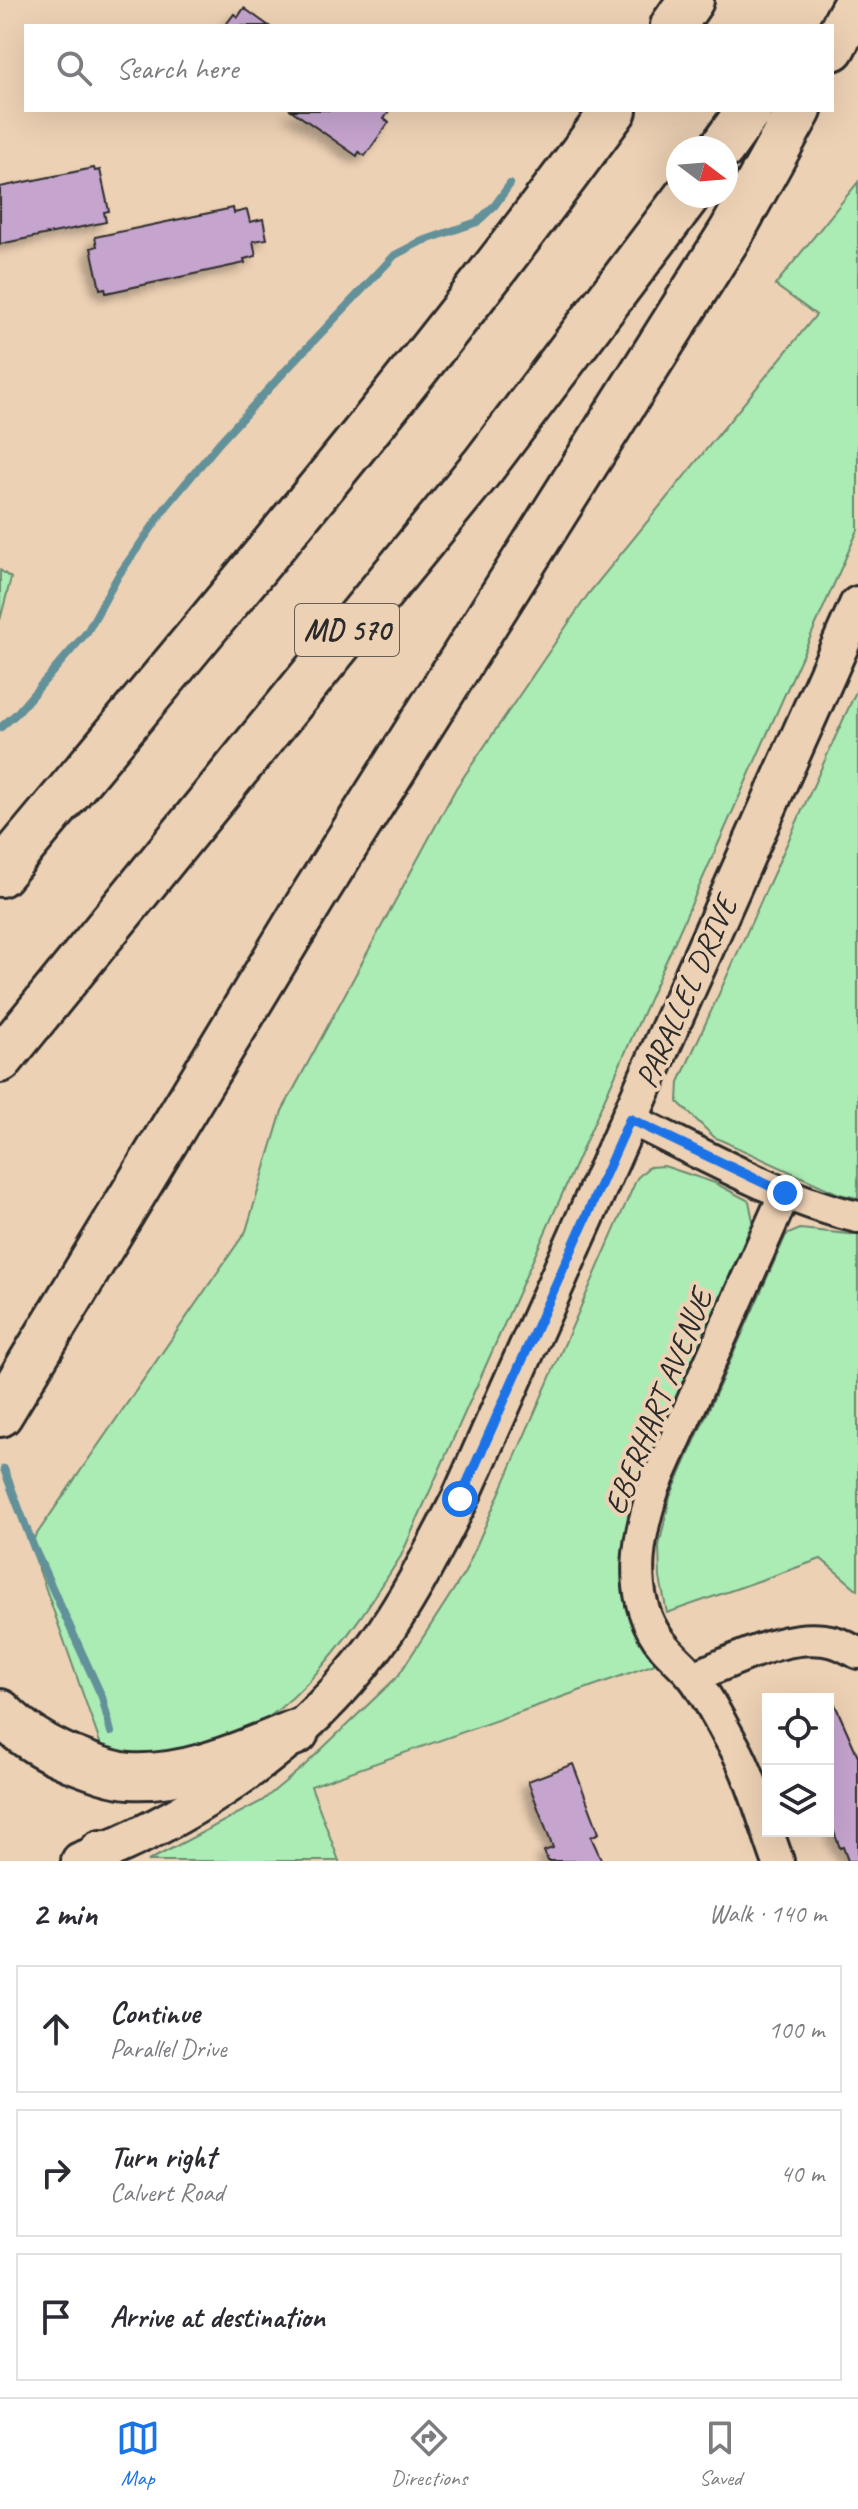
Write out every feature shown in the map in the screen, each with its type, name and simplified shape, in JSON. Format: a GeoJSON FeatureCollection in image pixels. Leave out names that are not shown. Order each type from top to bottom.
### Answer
{"type":"FeatureCollection","features":[{"type":"Feature","properties":{"kind":"highway"},"geometry":{"type":"LineString","coordinates":[[674,24],[691,0]]}},
{"type":"Feature","properties":{"kind":"highway"},"geometry":{"type":"LineString","coordinates":[[809,24],[826,0]]}},
{"type":"Feature","properties":{"kind":"highway"},"geometry":{"type":"LineString","coordinates":[[834,44],[858,0]]}},
{"type":"Feature","properties":{"kind":"highway"},"geometry":{"type":"LineString","coordinates":[[0,874],[393,400],[502,262],[613,112]]}},
{"type":"Feature","properties":{"kind":"highway"},"geometry":{"type":"LineString","coordinates":[[731,136],[748,112]]}},
{"type":"Feature","properties":{"kind":"highway"},"geometry":{"type":"LineString","coordinates":[[0,1414],[314,895],[732,231],[798,112]]}},
{"type":"Feature","properties":{"kind":"highway","name":"MD 570"},"geometry":{"type":"LineString","coordinates":[[0,1060],[484,465],[678,208]]}},
{"type":"Feature","properties":{"kind":"highway"},"geometry":{"type":"LineString","coordinates":[[4,1354],[314,895]]}},
{"type":"Feature","properties":{"kind":"highway"},"geometry":{"type":"LineString","coordinates":[[0,1712],[16,1728],[53,1751],[93,1767],[128,1776],[160,1775],[202,1768],[296,1732]]}},
{"type":"Feature","properties":{"kind":"street","name":"PARALLEL DRIVE"},"geometry":{"type":"LineString","coordinates":[[92,1858],[183,1812],[235,1780],[296,1732],[340,1691],[376,1645],[414,1587],[460,1499],[858,605]]}},
{"type":"Feature","properties":{"kind":"street"},"geometry":{"type":"LineString","coordinates":[[630,1119],[785,1193],[838,1213],[858,1217]]}},
{"type":"Feature","properties":{"kind":"street","name":"EBERHART AVENUE"},"geometry":{"type":"LineString","coordinates":[[778,1861],[736,1751],[693,1677],[652,1631],[638,1580],[643,1520],[654,1488],[785,1193]]}},
{"type":"Feature","properties":{"kind":"street"},"geometry":{"type":"LineString","coordinates":[[693,1677],[783,1643],[813,1639],[835,1642],[858,1653]]}},
{"type":"Feature","properties":{"kind":"green space"},"geometry":{"type":"Polygon","coordinates":[[[858,182],[858,530],[401,1556],[359,1619],[309,1681],[249,1731],[215,1747],[178,1756],[104,1754],[30,1544],[246,1231],[282,1111],[456,788],[589,593],[816,315],[775,285],[858,182]]]}},
{"type":"Feature","properties":{"kind":"green space"},"geometry":{"type":"Polygon","coordinates":[[[0,570],[11,578],[0,620],[0,570]]]}},
{"type":"Feature","properties":{"kind":"green space"},"geometry":{"type":"Polygon","coordinates":[[[858,687],[858,1198],[839,1194],[714,1137],[678,1102],[679,1082],[858,687]]]}},
{"type":"Feature","properties":{"kind":"green space"},"geometry":{"type":"Polygon","coordinates":[[[664,1166],[715,1183],[749,1201],[753,1221],[633,1500],[626,1566],[635,1622],[655,1664],[311,1786],[339,1861],[148,1861],[262,1801],[304,1766],[398,1676],[465,1572],[637,1178],[649,1167],[664,1166]]]}},
{"type":"Feature","properties":{"kind":"green space"},"geometry":{"type":"Polygon","coordinates":[[[800,1229],[858,1235],[858,1590],[821,1559],[667,1613],[660,1578],[659,1546],[670,1497],[786,1235],[800,1229]]]}},
{"type":"Feature","properties":{"kind":"building"},"geometry":{"type":"Polygon","coordinates":[[[244,8],[266,24],[226,24],[234,14],[238,17],[244,8]]]}},
{"type":"Feature","properties":{"kind":"building"},"geometry":{"type":"Polygon","coordinates":[[[294,112],[389,112],[384,119],[389,122],[365,156],[359,152],[357,156],[294,112]]]}},
{"type":"Feature","properties":{"kind":"building"},"geometry":{"type":"Polygon","coordinates":[[[94,168],[95,171],[100,170],[109,211],[104,212],[106,222],[0,244],[0,187],[94,168]]]}},
{"type":"Feature","properties":{"kind":"building"},"geometry":{"type":"Polygon","coordinates":[[[233,208],[234,213],[247,210],[250,222],[263,219],[267,239],[253,241],[256,256],[244,259],[245,263],[106,293],[105,288],[100,289],[91,248],[97,246],[95,237],[233,208]]]}},
{"type":"Feature","properties":{"kind":"building"},"geometry":{"type":"Polygon","coordinates":[[[834,1702],[858,1756],[858,1861],[848,1861],[843,1847],[840,1848],[834,1832],[834,1702]]]}},
{"type":"Feature","properties":{"kind":"building"},"geometry":{"type":"Polygon","coordinates":[[[573,1764],[599,1833],[591,1837],[602,1861],[548,1861],[544,1851],[553,1848],[528,1781],[573,1764]]]}},
{"type":"Feature","properties":{"kind":"waterway"},"geometry":{"type":"LineString","coordinates":[[0,728],[16,714],[87,632],[118,576],[166,507],[286,370],[395,255],[420,242],[477,222],[495,205],[510,184]]}},
{"type":"Feature","properties":{"kind":"waterway"},"geometry":{"type":"LineString","coordinates":[[4,1469],[34,1548],[102,1697],[111,1732]]}},
{"type":"Feature","properties":{"kind":"route"},"geometry":{"type":"LineString","coordinates":[[460,1499],[630,1119],[785,1193]]}}]}
